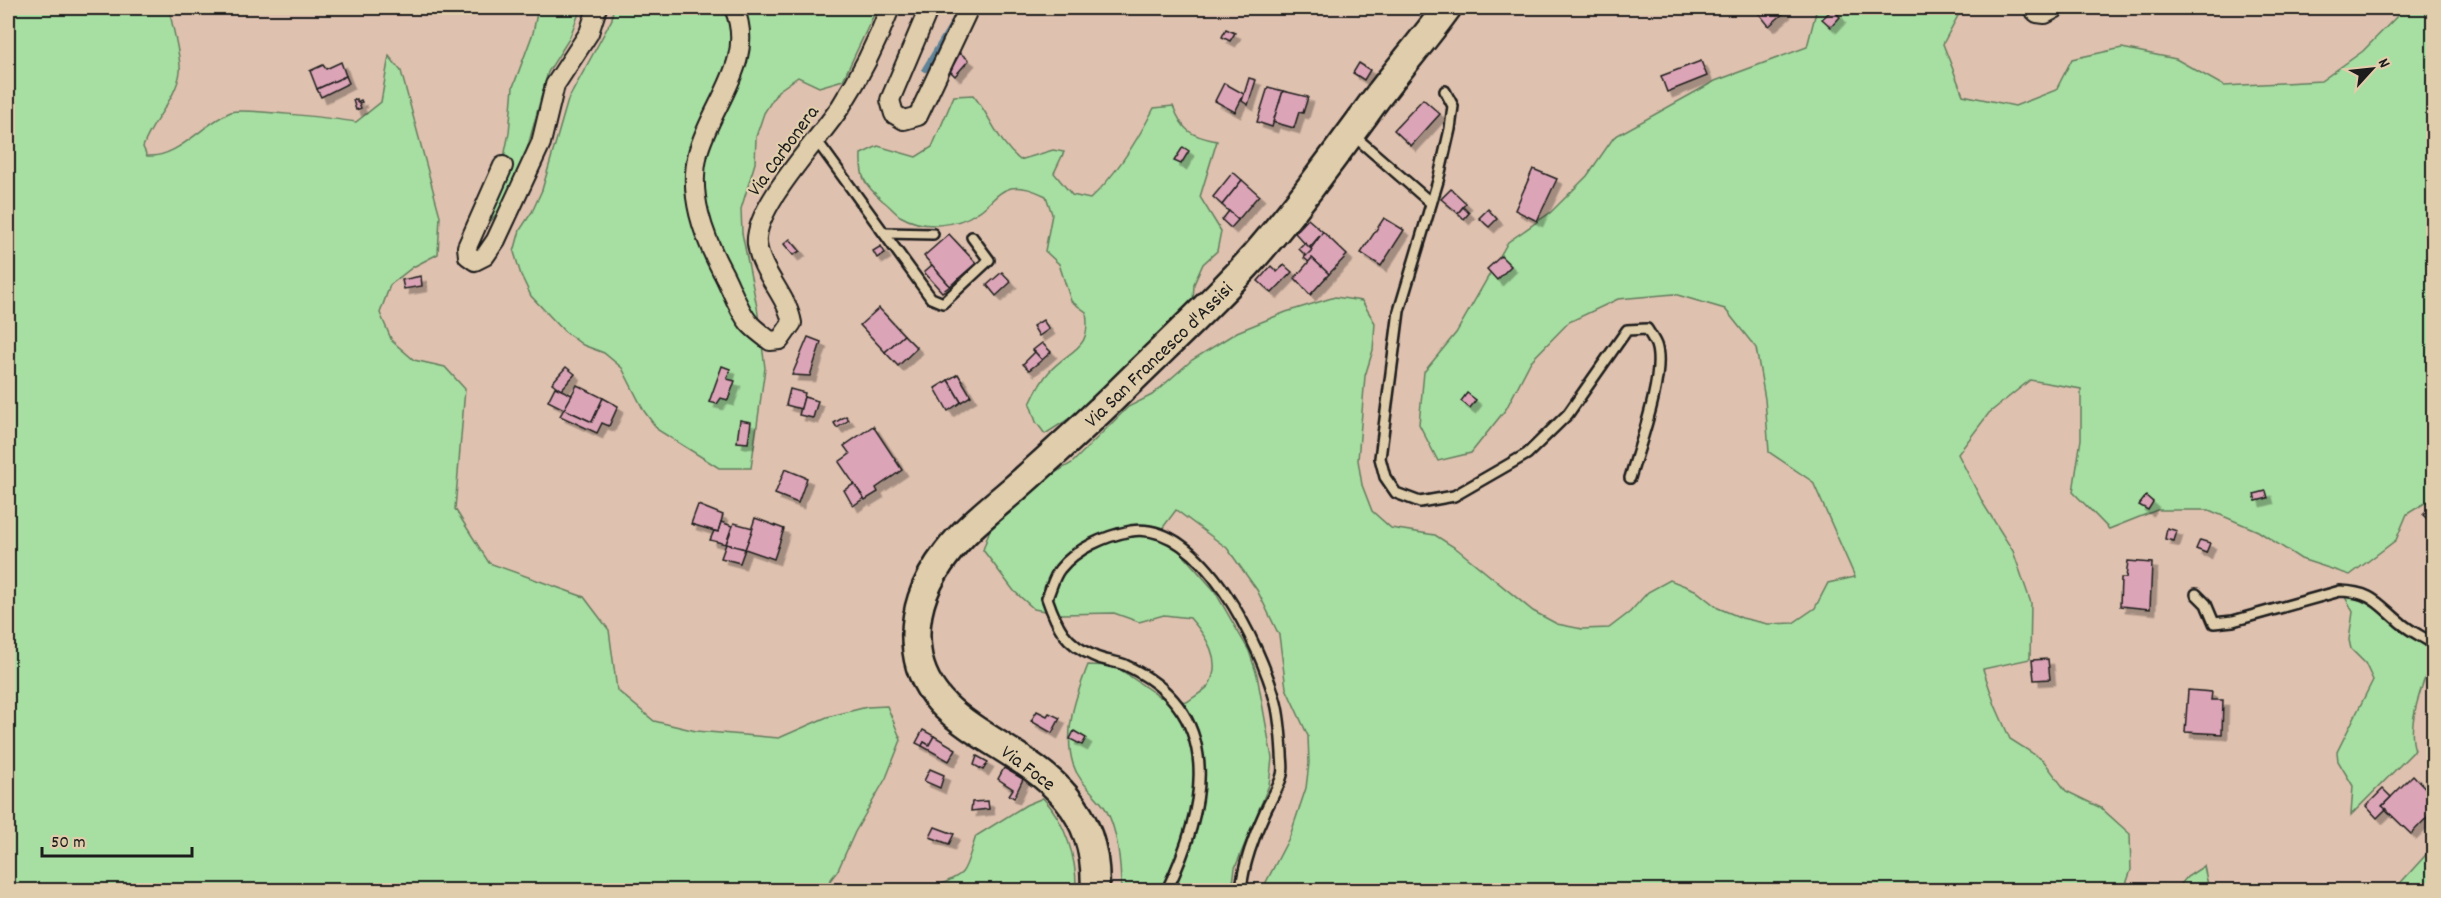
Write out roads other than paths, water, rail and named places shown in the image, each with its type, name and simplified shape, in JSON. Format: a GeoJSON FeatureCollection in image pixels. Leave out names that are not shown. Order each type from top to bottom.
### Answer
{"type":"FeatureCollection","features":[{"type":"Feature","properties":{"kind":"main road","name":"Via San Francesco d'Assisi"},"geometry":{"type":"LineString","coordinates":[[939,701],[921,673],[916,650],[916,622],[930,577],[946,554],[965,532],[1072,438],[1251,260],[1315,184],[1447,8]]}},
{"type":"Feature","properties":{"kind":"main road","name":"Via Foce"},"geometry":{"type":"LineString","coordinates":[[939,701],[953,715],[1047,777],[1067,797],[1080,819],[1090,845],[1095,891]]}},
{"type":"Feature","properties":{"kind":"street"},"geometry":{"type":"LineString","coordinates":[[503,166],[467,247],[468,256],[475,261],[485,256],[496,240],[541,143],[555,85],[589,33],[597,8]]}},
{"type":"Feature","properties":{"kind":"street","name":"Via Carbonera"},"geometry":{"type":"LineString","coordinates":[[734,8],[741,34],[737,59],[732,81],[706,131],[698,154],[695,195],[709,248],[749,324],[770,341],[780,340],[792,323],[790,312],[764,264],[757,245],[758,230],[765,209],[842,104],[878,40],[890,8]]}},
{"type":"Feature","properties":{"kind":"street"},"geometry":{"type":"LineString","coordinates":[[929,8],[890,100],[894,114],[904,120],[918,116],[959,24],[969,8]]}},
{"type":"Feature","properties":{"kind":"street"},"geometry":{"type":"LineString","coordinates":[[2032,8],[2037,13],[2045,14],[2056,8]]}},
{"type":"Feature","properties":{"kind":"lane"},"geometry":{"type":"LineString","coordinates":[[1445,91],[1453,106],[1431,203],[1399,311],[1380,458],[1386,477],[1396,493],[1420,502],[1454,496],[1527,454],[1568,414],[1627,330],[1647,329],[1656,346],[1658,364],[1652,402],[1630,478]]}},
{"type":"Feature","properties":{"kind":"lane"},"geometry":{"type":"LineString","coordinates":[[1352,134],[1431,203]]}},
{"type":"Feature","properties":{"kind":"lane"},"geometry":{"type":"LineString","coordinates":[[817,141],[931,298],[937,303],[943,303],[990,260],[972,237]]}},
{"type":"Feature","properties":{"kind":"lane"},"geometry":{"type":"LineString","coordinates":[[885,233],[933,234]]}},
{"type":"Feature","properties":{"kind":"lane"},"geometry":{"type":"LineString","coordinates":[[1167,891],[1197,809],[1201,773],[1198,745],[1188,720],[1175,703],[1155,684],[1125,665],[1094,657],[1066,640],[1054,619],[1047,598],[1059,570],[1081,550],[1108,536],[1134,531],[1154,531],[1176,541],[1206,569],[1235,607],[1255,645],[1276,704],[1281,739],[1282,774],[1263,816],[1241,891]]}},
{"type":"Feature","properties":{"kind":"lane"},"geometry":{"type":"LineString","coordinates":[[2196,594],[2206,604],[2214,622],[2233,621],[2340,591],[2355,591],[2371,595],[2402,625],[2433,644]]}},
{"type":"Feature","properties":{"kind":"waterway"},"geometry":{"type":"LineString","coordinates":[[925,69],[953,23]]}}]}
